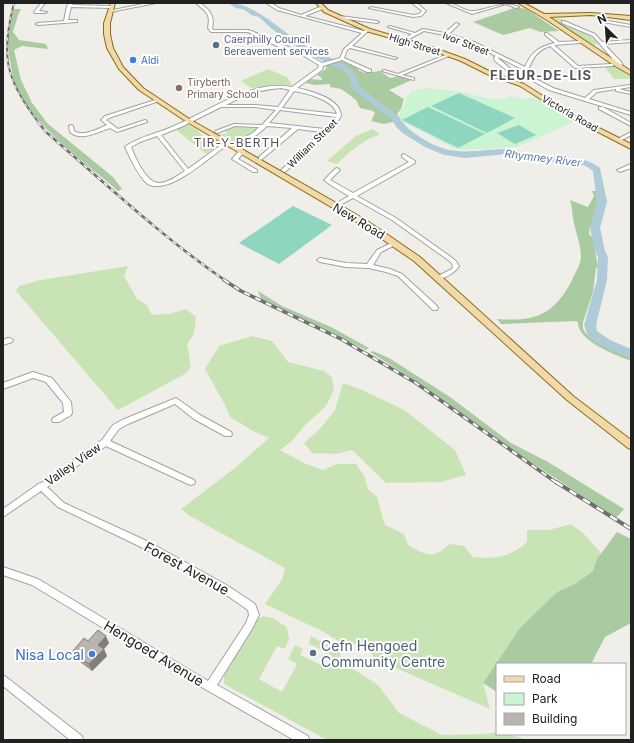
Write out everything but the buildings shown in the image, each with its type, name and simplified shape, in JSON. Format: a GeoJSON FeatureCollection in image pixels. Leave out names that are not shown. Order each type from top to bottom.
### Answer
{"type":"FeatureCollection","features":[{"type":"Feature","properties":{"kind":"main road","name":"High Street"},"geometry":{"type":"LineString","coordinates":[[320,5],[366,31],[406,40],[449,55],[508,80]]}},
{"type":"Feature","properties":{"kind":"main road"},"geometry":{"type":"LineString","coordinates":[[519,5],[544,17],[580,42],[631,73]]}},
{"type":"Feature","properties":{"kind":"main road","name":"New Road"},"geometry":{"type":"LineString","coordinates":[[111,7],[107,34],[110,48],[115,59],[130,79],[157,101],[395,243],[417,259],[570,398],[631,445]]}},
{"type":"Feature","properties":{"kind":"main road"},"geometry":{"type":"LineString","coordinates":[[544,17],[559,15],[604,14],[631,18]]}},
{"type":"Feature","properties":{"kind":"main road","name":"Victoria Road"},"geometry":{"type":"LineString","coordinates":[[508,80],[522,85],[571,116],[620,139],[631,147]]}},
{"type":"Feature","properties":{"kind":"street"},"geometry":{"type":"LineString","coordinates":[[43,3],[36,12],[45,12]]}},
{"type":"Feature","properties":{"kind":"street"},"geometry":{"type":"LineString","coordinates":[[66,22],[70,5],[111,7],[154,3]]}},
{"type":"Feature","properties":{"kind":"street"},"geometry":{"type":"LineString","coordinates":[[198,3],[210,13],[213,21],[210,28],[212,31],[244,30],[259,34],[269,41],[305,55],[322,64],[340,59],[369,71]]}},
{"type":"Feature","properties":{"kind":"street"},"geometry":{"type":"LineString","coordinates":[[268,3],[301,16],[366,31]]}},
{"type":"Feature","properties":{"kind":"street"},"geometry":{"type":"LineString","coordinates":[[371,8],[413,16],[424,12],[414,3]]}},
{"type":"Feature","properties":{"kind":"street"},"geometry":{"type":"LineString","coordinates":[[448,3],[471,13],[507,3],[519,5]]}},
{"type":"Feature","properties":{"kind":"street"},"geometry":{"type":"LineString","coordinates":[[483,3],[493,7]]}},
{"type":"Feature","properties":{"kind":"street"},"geometry":{"type":"LineString","coordinates":[[301,16],[320,5]]}},
{"type":"Feature","properties":{"kind":"street"},"geometry":{"type":"LineString","coordinates":[[366,21],[372,16]]}},
{"type":"Feature","properties":{"kind":"street"},"geometry":{"type":"LineString","coordinates":[[340,17],[377,22]]}},
{"type":"Feature","properties":{"kind":"street"},"geometry":{"type":"LineString","coordinates":[[38,24],[76,21]]}},
{"type":"Feature","properties":{"kind":"street"},"geometry":{"type":"LineString","coordinates":[[603,21],[631,26]]}},
{"type":"Feature","properties":{"kind":"street"},"geometry":{"type":"LineString","coordinates":[[446,34],[457,24]]}},
{"type":"Feature","properties":{"kind":"street"},"geometry":{"type":"LineString","coordinates":[[566,24],[594,35],[620,64]]}},
{"type":"Feature","properties":{"kind":"street"},"geometry":{"type":"LineString","coordinates":[[390,27],[415,34]]}},
{"type":"Feature","properties":{"kind":"street","name":"Ivor Street"},"geometry":{"type":"LineString","coordinates":[[406,40],[422,30],[446,34],[472,43],[526,69]]}},
{"type":"Feature","properties":{"kind":"street"},"geometry":{"type":"LineString","coordinates":[[340,59],[345,50],[366,31]]}},
{"type":"Feature","properties":{"kind":"street"},"geometry":{"type":"LineString","coordinates":[[546,34],[559,44]]}},
{"type":"Feature","properties":{"kind":"street"},"geometry":{"type":"LineString","coordinates":[[269,41],[279,38]]}},
{"type":"Feature","properties":{"kind":"street"},"geometry":{"type":"LineString","coordinates":[[601,43],[631,41]]}},
{"type":"Feature","properties":{"kind":"street"},"geometry":{"type":"LineString","coordinates":[[508,80],[524,74],[535,53],[541,47],[580,42]]}},
{"type":"Feature","properties":{"kind":"street"},"geometry":{"type":"LineString","coordinates":[[551,45],[577,67],[611,65]]}},
{"type":"Feature","properties":{"kind":"street"},"geometry":{"type":"LineString","coordinates":[[349,46],[395,58]]}},
{"type":"Feature","properties":{"kind":"street"},"geometry":{"type":"LineString","coordinates":[[398,74],[449,55]]}},
{"type":"Feature","properties":{"kind":"street"},"geometry":{"type":"LineString","coordinates":[[497,56],[495,57],[497,60],[511,70]]}},
{"type":"Feature","properties":{"kind":"street"},"geometry":{"type":"LineString","coordinates":[[234,147],[249,139],[265,125],[280,108],[294,88],[320,69],[322,64]]}},
{"type":"Feature","properties":{"kind":"street"},"geometry":{"type":"LineString","coordinates":[[384,71],[412,79]]}},
{"type":"Feature","properties":{"kind":"street"},"geometry":{"type":"LineString","coordinates":[[524,74],[551,89],[631,114]]}},
{"type":"Feature","properties":{"kind":"street"},"geometry":{"type":"LineString","coordinates":[[585,100],[595,92],[628,86]]}},
{"type":"Feature","properties":{"kind":"street"},"geometry":{"type":"LineString","coordinates":[[218,106],[248,105],[339,116],[337,108],[328,100],[294,88],[267,88],[252,90],[218,106],[189,121],[128,147],[148,181],[156,185],[163,185],[172,182],[228,143]]}},
{"type":"Feature","properties":{"kind":"street"},"geometry":{"type":"LineString","coordinates":[[614,88],[631,93]]}},
{"type":"Feature","properties":{"kind":"street"},"geometry":{"type":"LineString","coordinates":[[145,121],[117,131],[103,120],[104,118],[157,101]]}},
{"type":"Feature","properties":{"kind":"street"},"geometry":{"type":"LineString","coordinates":[[594,103],[631,125]]}},
{"type":"Feature","properties":{"kind":"street","name":"William Street"},"geometry":{"type":"LineString","coordinates":[[284,170],[327,131],[339,116]]}},
{"type":"Feature","properties":{"kind":"street"},"geometry":{"type":"LineString","coordinates":[[217,132],[234,125],[265,125],[327,131]]}},
{"type":"Feature","properties":{"kind":"street"},"geometry":{"type":"LineString","coordinates":[[72,126],[72,132],[81,135],[110,126]]}},
{"type":"Feature","properties":{"kind":"street"},"geometry":{"type":"LineString","coordinates":[[261,158],[296,128]]}},
{"type":"Feature","properties":{"kind":"street"},"geometry":{"type":"LineString","coordinates":[[620,139],[631,133]]}},
{"type":"Feature","properties":{"kind":"street"},"geometry":{"type":"LineString","coordinates":[[158,134],[187,171]]}},
{"type":"Feature","properties":{"kind":"street"},"geometry":{"type":"LineString","coordinates":[[620,139],[631,142]]}},
{"type":"Feature","properties":{"kind":"street"},"geometry":{"type":"LineString","coordinates":[[242,151],[235,159],[254,171]]}},
{"type":"Feature","properties":{"kind":"street"},"geometry":{"type":"LineString","coordinates":[[334,206],[413,162],[404,156]]}},
{"type":"Feature","properties":{"kind":"street"},"geometry":{"type":"LineString","coordinates":[[620,170],[631,166]]}},
{"type":"Feature","properties":{"kind":"street"},"geometry":{"type":"LineString","coordinates":[[337,170],[328,180],[394,219],[453,261],[456,266],[454,270],[437,278]]}},
{"type":"Feature","properties":{"kind":"street"},"geometry":{"type":"LineString","coordinates":[[369,266],[374,255],[380,249],[395,243]]}},
{"type":"Feature","properties":{"kind":"street"},"geometry":{"type":"LineString","coordinates":[[322,263],[369,266],[388,270],[400,275],[435,308]]}},
{"type":"Feature","properties":{"kind":"street"},"geometry":{"type":"LineString","coordinates":[[3,343],[10,340]]}},
{"type":"Feature","properties":{"kind":"street"},"geometry":{"type":"LineString","coordinates":[[3,386],[33,374],[49,380],[67,402],[68,413],[56,420]]}},
{"type":"Feature","properties":{"kind":"street"},"geometry":{"type":"LineString","coordinates":[[105,442],[116,427],[176,401],[197,417],[228,434]]}},
{"type":"Feature","properties":{"kind":"street","name":"Valley View"},"geometry":{"type":"LineString","coordinates":[[3,514],[105,442],[192,482]]}},
{"type":"Feature","properties":{"kind":"street","name":"Forest Avenue"},"geometry":{"type":"LineString","coordinates":[[42,486],[61,505],[146,545],[225,589],[252,607],[254,615],[250,626],[210,687]]}},
{"type":"Feature","properties":{"kind":"street","name":"Hengoed Avenue"},"geometry":{"type":"LineString","coordinates":[[3,571],[35,582],[210,687],[304,740]]}},
{"type":"Feature","properties":{"kind":"street"},"geometry":{"type":"LineString","coordinates":[[3,680],[78,740]]}},
{"type":"Feature","properties":{"kind":"green space"},"geometry":{"type":"Polygon","coordinates":[[[517,7],[526,9],[559,31],[540,32],[530,28],[503,35],[473,22],[517,7]]]}},
{"type":"Feature","properties":{"kind":"green space"},"geometry":{"type":"Polygon","coordinates":[[[13,9],[21,9],[13,32],[19,40],[46,44],[48,49],[22,46],[14,50],[21,80],[32,103],[48,124],[113,177],[122,189],[118,191],[51,133],[28,107],[19,93],[13,77],[8,48],[8,35],[13,9]]]}},
{"type":"Feature","properties":{"kind":"green space"},"geometry":{"type":"Polygon","coordinates":[[[554,17],[563,20],[562,22],[565,24],[564,25],[583,32],[599,44],[589,45],[553,19],[554,17]]]}},
{"type":"Feature","properties":{"kind":"green space"},"geometry":{"type":"Polygon","coordinates":[[[341,61],[358,67],[358,70],[365,73],[380,71],[390,78],[399,76],[412,80],[389,90],[404,99],[401,109],[397,114],[401,120],[384,124],[371,121],[375,113],[373,111],[360,108],[356,100],[341,89],[330,87],[330,84],[315,85],[306,83],[310,79],[322,80],[321,77],[317,75],[326,69],[327,64],[341,61]]]}},
{"type":"Feature","properties":{"kind":"green space"},"geometry":{"type":"Polygon","coordinates":[[[604,66],[613,66],[631,76],[631,79],[614,79],[604,66]]]}},
{"type":"Feature","properties":{"kind":"green space"},"geometry":{"type":"Polygon","coordinates":[[[268,69],[287,77],[292,85],[251,88],[241,81],[268,69]]]}},
{"type":"Feature","properties":{"kind":"green space"},"geometry":{"type":"Polygon","coordinates":[[[426,88],[455,91],[497,100],[512,96],[525,99],[534,97],[573,122],[517,147],[461,150],[453,148],[402,121],[399,114],[405,104],[406,97],[411,93],[411,91],[426,88]]]}},
{"type":"Feature","properties":{"kind":"green space"},"geometry":{"type":"Polygon","coordinates":[[[459,93],[515,118],[487,133],[431,106],[459,93]]]}},
{"type":"Feature","properties":{"kind":"green space"},"geometry":{"type":"Polygon","coordinates":[[[428,107],[485,134],[458,148],[402,120],[428,107]]]}},
{"type":"Feature","properties":{"kind":"green space"},"geometry":{"type":"Polygon","coordinates":[[[187,124],[196,129],[202,135],[220,144],[206,154],[175,129],[187,124]]]}},
{"type":"Feature","properties":{"kind":"green space"},"geometry":{"type":"Polygon","coordinates":[[[519,125],[536,135],[515,144],[497,133],[519,125]]]}},
{"type":"Feature","properties":{"kind":"green space"},"geometry":{"type":"Polygon","coordinates":[[[240,126],[259,128],[241,141],[233,143],[231,140],[219,134],[227,134],[225,131],[226,130],[240,126]]]}},
{"type":"Feature","properties":{"kind":"green space"},"geometry":{"type":"Polygon","coordinates":[[[372,129],[380,134],[357,147],[337,164],[327,161],[356,136],[372,129]]]}},
{"type":"Feature","properties":{"kind":"green space"},"geometry":{"type":"Polygon","coordinates":[[[592,191],[596,191],[597,208],[590,226],[589,234],[593,238],[599,267],[596,268],[593,292],[583,322],[583,329],[588,336],[631,358],[631,361],[607,351],[590,341],[579,329],[578,322],[575,321],[501,324],[497,319],[522,319],[542,314],[550,309],[565,292],[578,268],[581,257],[570,200],[588,207],[594,196],[592,191]]]}},
{"type":"Feature","properties":{"kind":"green space"},"geometry":{"type":"Polygon","coordinates":[[[293,206],[332,225],[279,264],[239,243],[293,206]]]}},
{"type":"Feature","properties":{"kind":"green space"},"geometry":{"type":"Polygon","coordinates":[[[128,266],[124,276],[137,299],[147,305],[152,315],[169,314],[186,309],[196,317],[194,334],[187,344],[191,367],[185,374],[118,410],[16,291],[19,286],[41,280],[128,266]]]}},
{"type":"Feature","properties":{"kind":"green space"},"geometry":{"type":"Polygon","coordinates":[[[258,291],[282,306],[331,327],[369,348],[366,350],[261,299],[258,291]]]}},
{"type":"Feature","properties":{"kind":"green space"},"geometry":{"type":"Polygon","coordinates":[[[252,336],[272,341],[288,362],[324,371],[332,377],[334,390],[326,406],[304,426],[293,440],[280,450],[304,463],[323,470],[337,464],[356,464],[364,476],[368,489],[377,497],[385,525],[404,534],[408,545],[419,551],[434,554],[444,549],[449,544],[464,546],[473,557],[489,558],[502,556],[514,551],[527,542],[527,530],[549,530],[571,524],[584,534],[601,553],[593,571],[575,584],[557,592],[520,628],[483,683],[490,709],[373,658],[370,643],[345,645],[324,632],[265,604],[282,580],[285,568],[190,516],[181,509],[235,468],[269,438],[253,431],[230,417],[205,369],[219,346],[252,336]]]}},
{"type":"Feature","properties":{"kind":"green space"},"geometry":{"type":"Polygon","coordinates":[[[373,351],[389,358],[450,397],[511,443],[548,462],[624,509],[616,518],[496,439],[419,383],[370,352],[373,351]]]}},
{"type":"Feature","properties":{"kind":"green space"},"geometry":{"type":"Polygon","coordinates":[[[343,383],[360,389],[404,410],[455,450],[466,475],[441,482],[386,483],[352,450],[336,454],[312,453],[304,443],[319,430],[335,410],[343,383]]]}},
{"type":"Feature","properties":{"kind":"green space"},"geometry":{"type":"Polygon","coordinates":[[[617,532],[631,539],[631,623],[605,637],[592,663],[496,663],[520,628],[557,592],[575,584],[593,571],[597,559],[617,532]]]}},
{"type":"Feature","properties":{"kind":"green space"},"geometry":{"type":"Polygon","coordinates":[[[263,616],[272,618],[287,627],[289,639],[285,649],[277,646],[259,679],[282,692],[297,664],[288,659],[295,645],[303,649],[300,655],[319,664],[321,661],[327,664],[330,658],[325,656],[327,652],[309,644],[311,636],[340,652],[341,661],[378,685],[399,713],[442,735],[485,734],[496,732],[496,735],[512,735],[527,740],[327,740],[224,684],[224,674],[258,619],[263,616]]]}},
{"type":"Feature","properties":{"kind":"green space"},"geometry":{"type":"Polygon","coordinates":[[[496,664],[496,691],[483,683],[496,664]]]}},
{"type":"Feature","properties":{"kind":"waterway","name":"Rhymney River"},"geometry":{"type":"LineString","coordinates":[[231,3],[238,7],[247,9],[253,14],[261,16],[274,28],[307,50],[343,67],[352,74],[355,81],[355,86],[395,118],[400,126],[407,132],[428,145],[447,153],[465,155],[508,151],[535,158],[576,160],[589,164],[597,170],[602,202],[595,228],[600,251],[603,257],[602,280],[590,325],[592,333],[606,343],[631,354]]}},
{"type":"Feature","properties":{"kind":"railway"},"geometry":{"type":"LineString","coordinates":[[14,3],[7,38],[9,67],[19,94],[39,123]]}},
{"type":"Feature","properties":{"kind":"railway"},"geometry":{"type":"LineString","coordinates":[[38,122],[46,132],[134,209],[179,247],[226,281]]}},
{"type":"Feature","properties":{"kind":"railway"},"geometry":{"type":"LineString","coordinates":[[224,280],[241,291],[341,339],[416,383],[557,483]]}},
{"type":"Feature","properties":{"kind":"railway"},"geometry":{"type":"LineString","coordinates":[[556,482],[631,529]]}},
{"type":"Feature","properties":{"kind":"place","name":"Caerphilly Council Bereavement services"},"geometry":{"type":"Point","coordinates":[216,45]}},
{"type":"Feature","properties":{"kind":"place","name":"Aldi"},"geometry":{"type":"Point","coordinates":[133,60]}},
{"type":"Feature","properties":{"kind":"place","name":"Tiryberth Primary School"},"geometry":{"type":"Point","coordinates":[179,88]}},
{"type":"Feature","properties":{"kind":"place","name":"Cefn Hengoed Community Centre"},"geometry":{"type":"Point","coordinates":[313,653]}},
{"type":"Feature","properties":{"kind":"place","name":"Nisa Local"},"geometry":{"type":"Point","coordinates":[92,654]}},
{"type":"Feature","properties":{"kind":"district","name":"FLEUR-DE-LIS"},"geometry":{"type":"Point","coordinates":[541,75]}},
{"type":"Feature","properties":{"kind":"district","name":"TIR-Y-BERTH"},"geometry":{"type":"Point","coordinates":[237,142]}}]}
